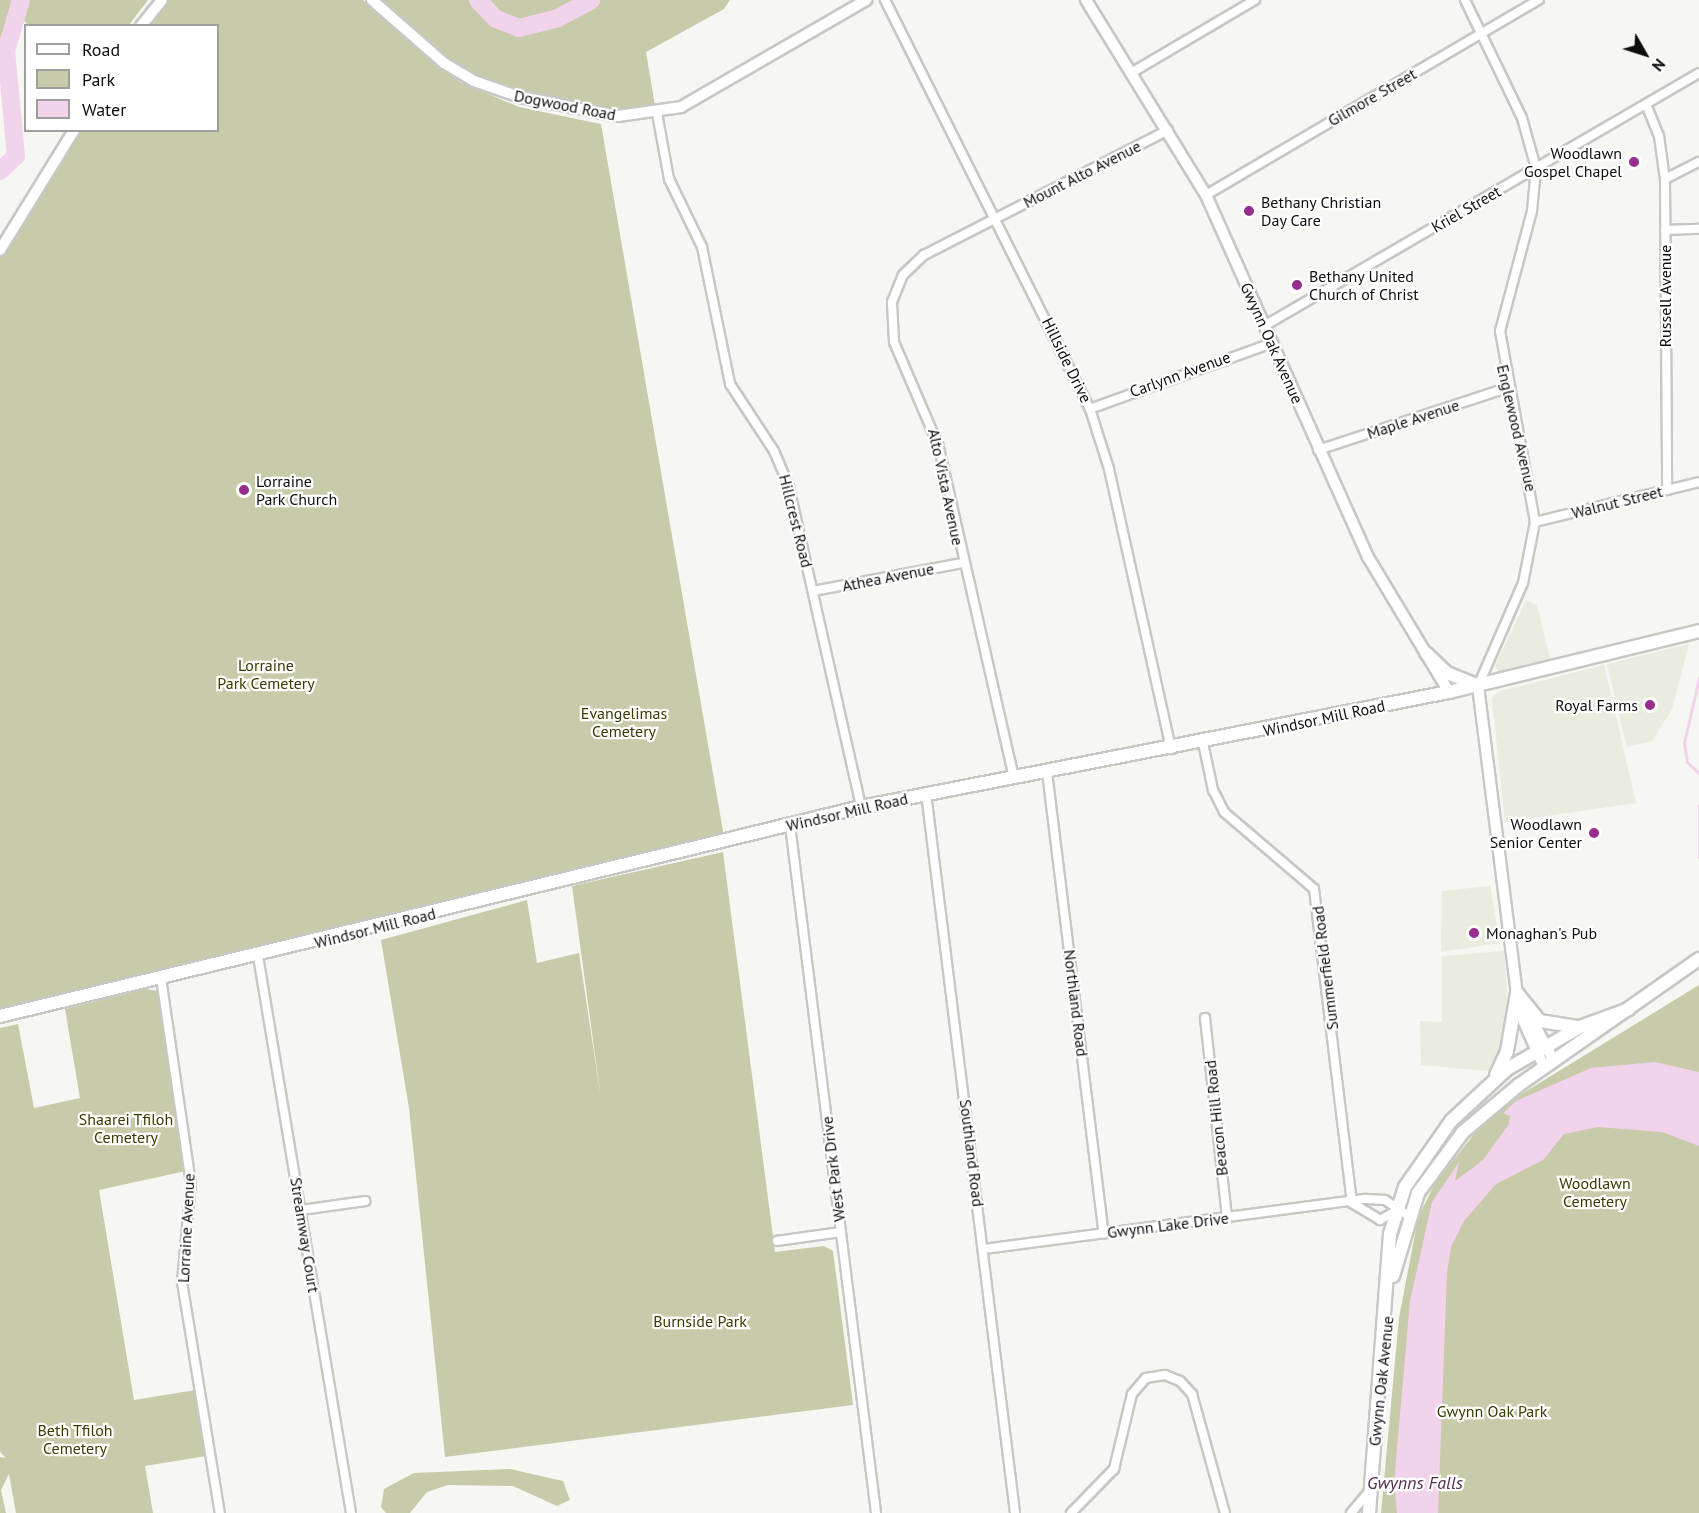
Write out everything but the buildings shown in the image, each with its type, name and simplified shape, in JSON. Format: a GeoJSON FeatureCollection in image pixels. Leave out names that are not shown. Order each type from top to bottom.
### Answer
{"type":"FeatureCollection","features":[{"type":"Feature","properties":{"kind":"main road","name":"Windsor Mill Road"},"geometry":{"type":"LineString","coordinates":[[0,1016],[258,956],[861,807],[926,793],[1203,743],[1478,686],[1699,631]]}},
{"type":"Feature","properties":{"kind":"main road"},"geometry":{"type":"LineString","coordinates":[[1426,652],[1447,673],[1478,686]]}},
{"type":"Feature","properties":{"kind":"main road"},"geometry":{"type":"LineString","coordinates":[[1629,1009],[1699,959]]}},
{"type":"Feature","properties":{"kind":"main road"},"geometry":{"type":"LineString","coordinates":[[1517,993],[1540,1021],[1580,1027]]}},
{"type":"Feature","properties":{"kind":"main road"},"geometry":{"type":"LineString","coordinates":[[1492,1081],[1507,1051],[1517,993]]}},
{"type":"Feature","properties":{"kind":"main road","name":"Gwynn Oak Avenue"},"geometry":{"type":"LineString","coordinates":[[1369,1513],[1390,1286],[1389,1257],[1427,1150],[1492,1081],[1541,1048],[1580,1027],[1629,1009]]}},
{"type":"Feature","properties":{"kind":"main road","name":"Gwynn Oak Avenue"},"geometry":{"type":"LineString","coordinates":[[1403,1214],[1426,1178],[1463,1132],[1549,1064],[1629,1009]]}},
{"type":"Feature","properties":{"kind":"street"},"geometry":{"type":"LineString","coordinates":[[143,24],[162,0]]}},
{"type":"Feature","properties":{"kind":"street","name":"Dogwood Road"},"geometry":{"type":"LineString","coordinates":[[372,0],[444,63],[486,86],[597,114],[657,113],[706,95],[866,0]]}},
{"type":"Feature","properties":{"kind":"street","name":"Hillside Drive"},"geometry":{"type":"LineString","coordinates":[[885,0],[1090,409],[1109,469],[1171,749]]}},
{"type":"Feature","properties":{"kind":"street","name":"Gwynn Oak Avenue"},"geometry":{"type":"LineString","coordinates":[[1086,0],[1206,195],[1318,450],[1368,557],[1449,692]]}},
{"type":"Feature","properties":{"kind":"street"},"geometry":{"type":"LineString","coordinates":[[1131,73],[1255,0]]}},
{"type":"Feature","properties":{"kind":"street","name":"Englewood Avenue"},"geometry":{"type":"LineString","coordinates":[[1465,0],[1522,118],[1536,168],[1532,211],[1500,331],[1507,388],[1531,480],[1535,522],[1523,583],[1478,686]]}},
{"type":"Feature","properties":{"kind":"street","name":"Gilmore Street"},"geometry":{"type":"LineString","coordinates":[[1206,195],[1539,0]]}},
{"type":"Feature","properties":{"kind":"street","name":"Kriel Street"},"geometry":{"type":"LineString","coordinates":[[1264,326],[1699,73]]}},
{"type":"Feature","properties":{"kind":"street","name":"Russell Avenue"},"geometry":{"type":"LineString","coordinates":[[1646,104],[1659,136],[1665,179],[1667,490]]}},
{"type":"Feature","properties":{"kind":"street","name":"Hillcrest Road"},"geometry":{"type":"LineString","coordinates":[[657,113],[669,179],[702,248],[722,361],[737,398],[784,469],[861,807]]}},
{"type":"Feature","properties":{"kind":"street","name":"Mount Alto Avenue"},"geometry":{"type":"LineString","coordinates":[[995,217],[1168,130]]}},
{"type":"Feature","properties":{"kind":"street"},"geometry":{"type":"LineString","coordinates":[[0,250],[73,132]]}},
{"type":"Feature","properties":{"kind":"street"},"geometry":{"type":"LineString","coordinates":[[1665,179],[1699,162]]}},
{"type":"Feature","properties":{"kind":"street","name":"Alto Vista Avenue"},"geometry":{"type":"LineString","coordinates":[[995,217],[913,263],[896,287],[889,316],[894,342],[930,418],[1014,778]]}},
{"type":"Feature","properties":{"kind":"street"},"geometry":{"type":"LineString","coordinates":[[1665,230],[1699,229]]}},
{"type":"Feature","properties":{"kind":"street","name":"Carlynn Avenue"},"geometry":{"type":"LineString","coordinates":[[1090,409],[1272,343]]}},
{"type":"Feature","properties":{"kind":"street","name":"Maple Avenue"},"geometry":{"type":"LineString","coordinates":[[1318,450],[1507,388]]}},
{"type":"Feature","properties":{"kind":"street","name":"Walnut Street"},"geometry":{"type":"LineString","coordinates":[[1535,522],[1699,482]]}},
{"type":"Feature","properties":{"kind":"street","name":"Athea Avenue"},"geometry":{"type":"LineString","coordinates":[[813,591],[962,563]]}},
{"type":"Feature","properties":{"kind":"street"},"geometry":{"type":"LineString","coordinates":[[1478,686],[1522,1023],[1541,1048],[1549,1064]]}},
{"type":"Feature","properties":{"kind":"street","name":"Summerfield Road"},"geometry":{"type":"LineString","coordinates":[[1203,743],[1213,790],[1224,812],[1314,889],[1352,1203]]}},
{"type":"Feature","properties":{"kind":"street","name":"Northland Road"},"geometry":{"type":"LineString","coordinates":[[1047,772],[1104,1233]]}},
{"type":"Feature","properties":{"kind":"street","name":"Southland Road"},"geometry":{"type":"LineString","coordinates":[[926,793],[1015,1513]]}},
{"type":"Feature","properties":{"kind":"street","name":"West Park Drive"},"geometry":{"type":"LineString","coordinates":[[790,825],[876,1513]]}},
{"type":"Feature","properties":{"kind":"street","name":"Streamway Court"},"geometry":{"type":"LineString","coordinates":[[258,956],[351,1513]]}},
{"type":"Feature","properties":{"kind":"street","name":"Lorraine Avenue"},"geometry":{"type":"LineString","coordinates":[[161,978],[191,1183],[182,1282],[220,1513]]}},
{"type":"Feature","properties":{"kind":"street","name":"Beacon Hill Road"},"geometry":{"type":"LineString","coordinates":[[1205,1018],[1227,1218]]}},
{"type":"Feature","properties":{"kind":"street","name":"Gwynn Lake Drive"},"geometry":{"type":"LineString","coordinates":[[984,1249],[1385,1200],[1403,1214]]}},
{"type":"Feature","properties":{"kind":"street"},"geometry":{"type":"LineString","coordinates":[[301,1210],[365,1201]]}},
{"type":"Feature","properties":{"kind":"street"},"geometry":{"type":"LineString","coordinates":[[1352,1203],[1380,1220],[1403,1214]]}},
{"type":"Feature","properties":{"kind":"street"},"geometry":{"type":"LineString","coordinates":[[777,1241],[840,1232]]}},
{"type":"Feature","properties":{"kind":"street"},"geometry":{"type":"LineString","coordinates":[[1071,1513],[1114,1469],[1132,1394],[1146,1378],[1165,1375],[1180,1381],[1192,1394],[1225,1513]]}},
{"type":"Feature","properties":{"kind":"street"},"geometry":{"type":"LineString","coordinates":[[1352,1513],[1370,1490]]}},
{"type":"Feature","properties":{"kind":"shaded area"},"geometry":{"type":"Polygon","coordinates":[[[1526,600],[1537,605],[1550,659],[1499,673],[1495,666],[1526,600]]]}},
{"type":"Feature","properties":{"kind":"shaded area"},"geometry":{"type":"Polygon","coordinates":[[[1689,644],[1672,709],[1652,741],[1627,747],[1607,664],[1689,644]]]}},
{"type":"Feature","properties":{"kind":"shaded area"},"geometry":{"type":"Polygon","coordinates":[[[1604,665],[1636,803],[1505,822],[1492,699],[1497,692],[1604,665]]]}},
{"type":"Feature","properties":{"kind":"shaded area"},"geometry":{"type":"Polygon","coordinates":[[[1490,886],[1500,943],[1441,952],[1442,891],[1490,886]]]}},
{"type":"Feature","properties":{"kind":"shaded area"},"geometry":{"type":"Polygon","coordinates":[[[1504,951],[1508,1009],[1498,1057],[1489,1071],[1421,1065],[1420,1021],[1442,1022],[1442,956],[1504,951]]]}},
{"type":"Feature","properties":{"kind":"green space"},"geometry":{"type":"Polygon","coordinates":[[[0,0],[148,0],[130,24],[27,24],[15,11],[0,39],[0,0]]]}},
{"type":"Feature","properties":{"kind":"green space","name":"Lorraine Park Cemetery"},"geometry":{"type":"Polygon","coordinates":[[[168,0],[363,0],[460,82],[519,107],[601,124],[724,837],[0,1011],[0,258],[79,132],[219,132],[219,24],[148,24],[168,0]]]}},
{"type":"Feature","properties":{"kind":"green space"},"geometry":{"type":"Polygon","coordinates":[[[372,0],[730,0],[724,9],[646,52],[656,112],[603,115],[476,82],[372,0]]]}},
{"type":"Feature","properties":{"kind":"green space","name":"Burnside Park"},"geometry":{"type":"Polygon","coordinates":[[[723,852],[775,1252],[824,1246],[833,1251],[853,1405],[445,1457],[409,1108],[381,940],[527,900],[537,963],[579,953],[601,1099],[572,886],[723,852]]]}},
{"type":"Feature","properties":{"kind":"green space"},"geometry":{"type":"Polygon","coordinates":[[[1699,985],[1699,1513],[1381,1513],[1399,1318],[1418,1218],[1435,1183],[1475,1133],[1512,1100],[1699,985]]]}},
{"type":"Feature","properties":{"kind":"green space","name":"Beth Tfiloh Cemetery"},"geometry":{"type":"Polygon","coordinates":[[[146,989],[159,991],[186,1171],[99,1190],[134,1400],[196,1390],[206,1456],[145,1466],[153,1513],[16,1513],[9,1474],[1,1490],[6,1513],[0,1513],[0,1457],[6,1458],[0,1452],[0,1028],[18,1024],[34,1108],[80,1098],[65,1009],[146,989]]]}},
{"type":"Feature","properties":{"kind":"green space"},"geometry":{"type":"Polygon","coordinates":[[[510,1469],[563,1481],[570,1500],[557,1506],[513,1486],[448,1485],[427,1492],[410,1513],[386,1513],[381,1507],[384,1489],[414,1473],[510,1469]]]}},
{"type":"Feature","properties":{"kind":"water","name":"Gwynns Falls"},"geometry":{"type":"Polygon","coordinates":[[[1655,1062],[1699,1072],[1699,1146],[1662,1132],[1598,1127],[1564,1134],[1543,1160],[1496,1184],[1464,1221],[1451,1247],[1447,1273],[1438,1513],[1397,1513],[1394,1483],[1410,1301],[1432,1202],[1459,1162],[1455,1181],[1483,1160],[1509,1124],[1510,1116],[1503,1113],[1516,1101],[1591,1068],[1655,1062]]]}},
{"type":"Feature","properties":{"kind":"waterway"},"geometry":{"type":"LineString","coordinates":[[0,171],[16,156],[6,51],[21,0]]}},
{"type":"Feature","properties":{"kind":"waterway"},"geometry":{"type":"LineString","coordinates":[[478,0],[496,19],[519,28],[556,19],[591,0]]}},
{"type":"Feature","properties":{"kind":"waterway"},"geometry":{"type":"LineString","coordinates":[[1699,678],[1684,743],[1687,762],[1699,773]]}},
{"type":"Feature","properties":{"kind":"waterway"},"geometry":{"type":"LineString","coordinates":[[1699,805],[1699,857]]}},
{"type":"Feature","properties":{"kind":"place","name":"Woodlawn Gospel Chapel"},"geometry":{"type":"Point","coordinates":[1634,162]}},
{"type":"Feature","properties":{"kind":"place","name":"Bethany Christian Day Care"},"geometry":{"type":"Point","coordinates":[1249,211]}},
{"type":"Feature","properties":{"kind":"place","name":"Bethany United Church of Christ"},"geometry":{"type":"Point","coordinates":[1297,285]}},
{"type":"Feature","properties":{"kind":"place","name":"Lorraine Park Church"},"geometry":{"type":"Point","coordinates":[244,490]}},
{"type":"Feature","properties":{"kind":"place","name":"Royal Farms"},"geometry":{"type":"Point","coordinates":[1650,705]}},
{"type":"Feature","properties":{"kind":"place","name":"Woodlawn Senior Center"},"geometry":{"type":"Point","coordinates":[1594,833]}},
{"type":"Feature","properties":{"kind":"place","name":"Monaghan's Pub"},"geometry":{"type":"Point","coordinates":[1474,933]}},
{"type":"Feature","properties":{"kind":"park label","name":"Evangelimas Cemetery"},"geometry":{"type":"Point","coordinates":[624,722]}},
{"type":"Feature","properties":{"kind":"park label","name":"Shaarei Tfiloh Cemetery"},"geometry":{"type":"Point","coordinates":[126,1128]}},
{"type":"Feature","properties":{"kind":"park label","name":"Woodlawn Cemetery"},"geometry":{"type":"Point","coordinates":[1595,1192]}},
{"type":"Feature","properties":{"kind":"park label","name":"Gwynn Oak Park"},"geometry":{"type":"Point","coordinates":[1492,1411]}}]}
